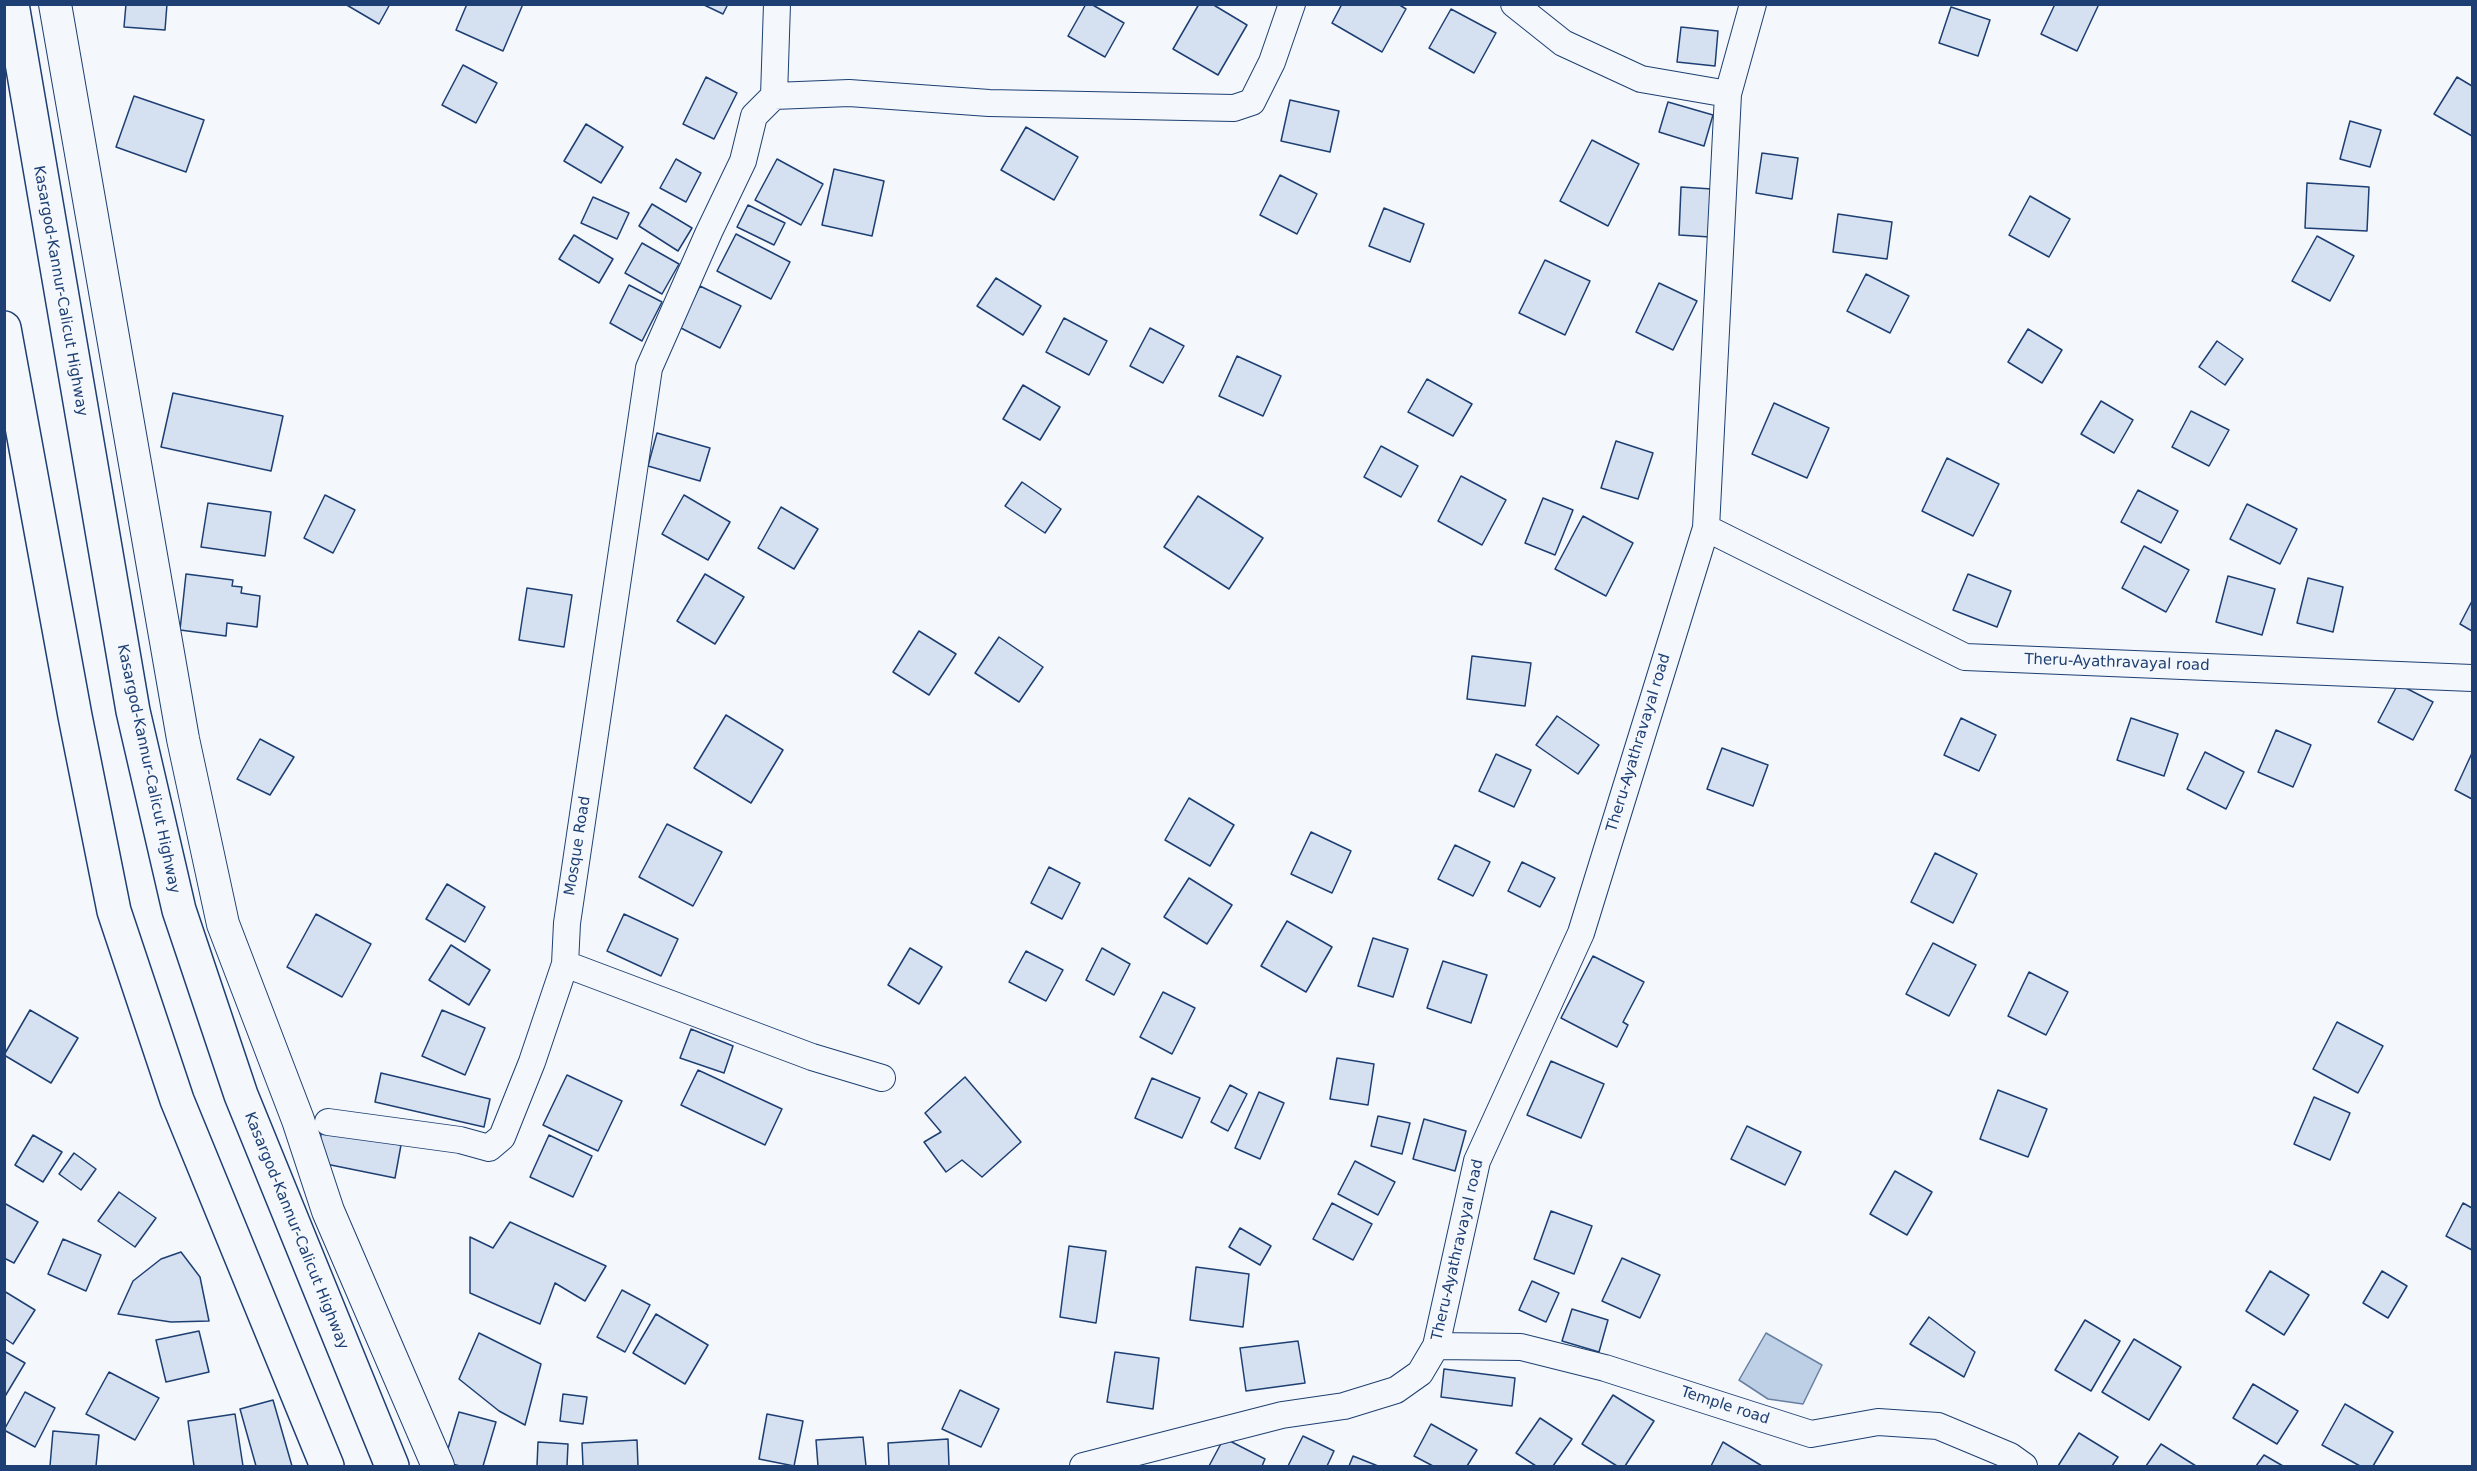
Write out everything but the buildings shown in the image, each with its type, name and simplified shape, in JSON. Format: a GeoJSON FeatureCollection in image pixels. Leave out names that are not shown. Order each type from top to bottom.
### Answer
{"type":"FeatureCollection","features":[{"type":"Feature","properties":{"kind":"highway","name":"Kasargod-Kannur-Calicut Highway"},"geometry":{"type":"LineString","coordinates":[[12,4],[133,711],[179,910],[241,1095],[392,1467]]}},
{"type":"Feature","properties":{"kind":"highway"},"geometry":{"type":"LineString","coordinates":[[4,328],[75,716],[114,911],[177,1100],[327,1467]]}},
{"type":"Feature","properties":{"kind":"street"},"geometry":{"type":"LineString","coordinates":[[55,4],[183,739],[223,924],[298,1120],[328,1211],[438,1467]]}},
{"type":"Feature","properties":{"kind":"street"},"geometry":{"type":"LineString","coordinates":[[777,4],[774,96],[849,93],[989,103],[1234,108],[1252,102],[1272,62],[1292,4]]}},
{"type":"Feature","properties":{"kind":"street"},"geometry":{"type":"LineString","coordinates":[[1514,4],[1563,43],[1641,79],[1728,93]]}},
{"type":"Feature","properties":{"kind":"street"},"geometry":{"type":"LineString","coordinates":[[1706,528],[1728,93],[1753,4]]}},
{"type":"Feature","properties":{"kind":"street","name":"Mosque Road"},"geometry":{"type":"LineString","coordinates":[[328,1122],[460,1140],[489,1148],[502,1137],[532,1062],[565,964],[567,923],[649,368],[708,232],[743,161],[754,116],[774,96]]}},
{"type":"Feature","properties":{"kind":"street","name":"Theru-Ayathravayal road"},"geometry":{"type":"LineString","coordinates":[[1083,1467],[1282,1415],[1344,1406],[1396,1390],[1420,1373],[1436,1346],[1477,1161],[1581,933],[1706,528],[1965,657],[2472,678]]}},
{"type":"Feature","properties":{"kind":"street"},"geometry":{"type":"LineString","coordinates":[[565,964],[812,1057],[882,1077]]}},
{"type":"Feature","properties":{"kind":"street","name":"Temple road"},"geometry":{"type":"LineString","coordinates":[[1436,1346],[1521,1347],[1605,1368],[1811,1434],[1878,1422],[1938,1426],[2017,1461]]}},
{"type":"Feature","properties":{"kind":"water"},"geometry":{"type":"Polygon","coordinates":[[[1766,1333],[1822,1365],[1803,1404],[1768,1399],[1739,1380],[1766,1333]]]}}]}
